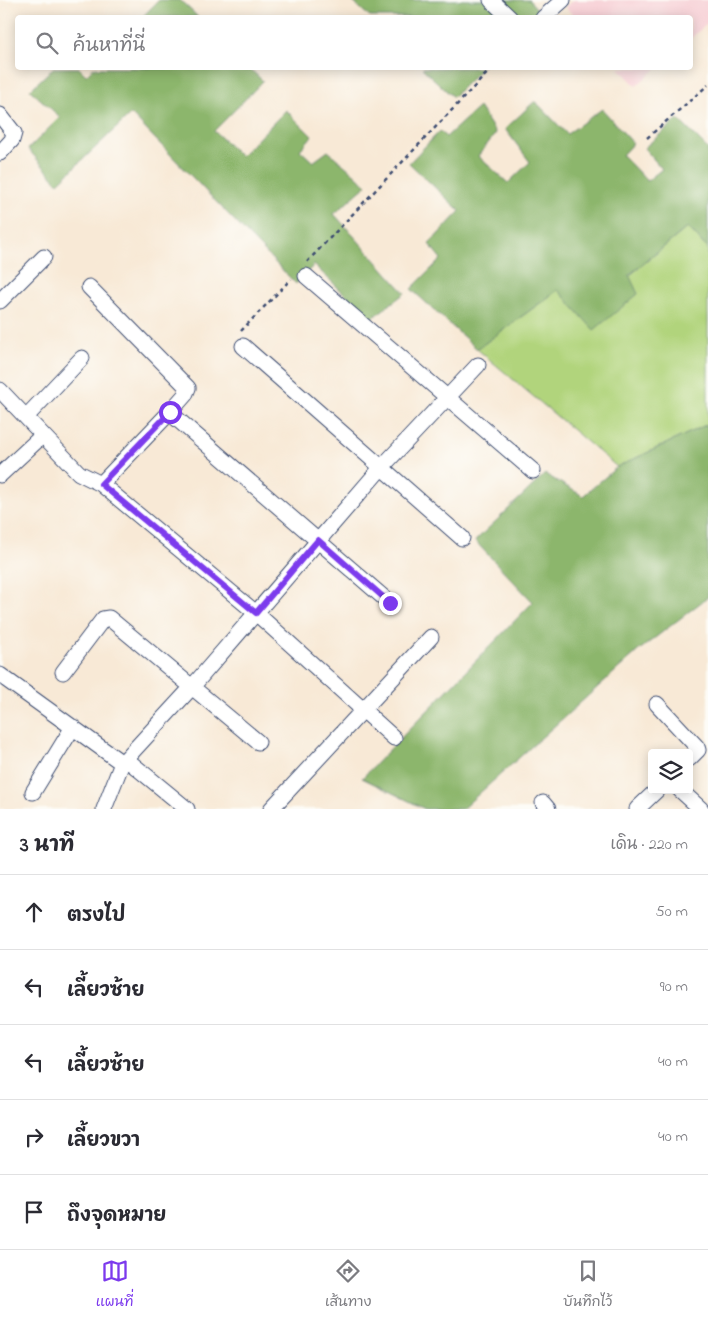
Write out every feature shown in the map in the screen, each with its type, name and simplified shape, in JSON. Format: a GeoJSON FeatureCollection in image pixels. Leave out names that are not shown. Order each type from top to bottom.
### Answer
{"type":"FeatureCollection","features":[{"type":"Feature","properties":{"kind":"street"},"geometry":{"type":"LineString","coordinates":[[491,0],[507,15]]}},
{"type":"Feature","properties":{"kind":"street"},"geometry":{"type":"LineString","coordinates":[[546,15],[563,0]]}},
{"type":"Feature","properties":{"kind":"street"},"geometry":{"type":"LineString","coordinates":[[0,115],[14,133],[12,140],[0,153]]}},
{"type":"Feature","properties":{"kind":"street"},"geometry":{"type":"LineString","coordinates":[[0,301],[44,258]]}},
{"type":"Feature","properties":{"kind":"street"},"geometry":{"type":"LineString","coordinates":[[300,274],[448,397],[533,471]]}},
{"type":"Feature","properties":{"kind":"street"},"geometry":{"type":"LineString","coordinates":[[89,287],[188,388],[185,395],[101,484]]}},
{"type":"Feature","properties":{"kind":"street"},"geometry":{"type":"LineString","coordinates":[[241,340],[381,468],[462,538]]}},
{"type":"Feature","properties":{"kind":"street"},"geometry":{"type":"LineString","coordinates":[[26,417],[82,358]]}},
{"type":"Feature","properties":{"kind":"street"},"geometry":{"type":"LineString","coordinates":[[104,809],[124,761],[192,687],[381,468],[478,365]]}},
{"type":"Feature","properties":{"kind":"street"},"geometry":{"type":"LineString","coordinates":[[0,390],[79,473],[101,484],[256,613],[394,738]]}},
{"type":"Feature","properties":{"kind":"street"},"geometry":{"type":"LineString","coordinates":[[176,418],[390,603]]}},
{"type":"Feature","properties":{"kind":"street"},"geometry":{"type":"LineString","coordinates":[[0,475],[43,435]]}},
{"type":"Feature","properties":{"kind":"street"},"geometry":{"type":"LineString","coordinates":[[63,672],[103,619],[109,618],[258,742]]}},
{"type":"Feature","properties":{"kind":"street"},"geometry":{"type":"LineString","coordinates":[[271,809],[431,637]]}},
{"type":"Feature","properties":{"kind":"street"},"geometry":{"type":"LineString","coordinates":[[0,675],[124,761],[187,809]]}},
{"type":"Feature","properties":{"kind":"street"},"geometry":{"type":"LineString","coordinates":[[657,704],[698,747],[698,750],[693,755]]}},
{"type":"Feature","properties":{"kind":"street"},"geometry":{"type":"LineString","coordinates":[[33,792],[73,727]]}},
{"type":"Feature","properties":{"kind":"street"},"geometry":{"type":"LineString","coordinates":[[637,809],[653,794]]}},
{"type":"Feature","properties":{"kind":"street"},"geometry":{"type":"LineString","coordinates":[[684,794],[701,809]]}},
{"type":"Feature","properties":{"kind":"path"},"geometry":{"type":"LineString","coordinates":[[241,340],[490,70]]}},
{"type":"Feature","properties":{"kind":"path"},"geometry":{"type":"LineString","coordinates":[[647,138],[708,85]]}},
{"type":"Feature","properties":{"kind":"shaded area"},"geometry":{"type":"Polygon","coordinates":[[[574,0],[708,0],[708,23],[693,36],[693,15],[573,15],[565,7],[574,0]]]}},
{"type":"Feature","properties":{"kind":"shaded area"},"geometry":{"type":"Polygon","coordinates":[[[621,70],[655,70],[636,86],[621,70]]]}},
{"type":"Feature","properties":{"kind":"green space"},"geometry":{"type":"Polygon","coordinates":[[[159,0],[180,0],[196,15],[144,15],[159,0]]]}},
{"type":"Feature","properties":{"kind":"green space"},"geometry":{"type":"Polygon","coordinates":[[[351,0],[529,0],[538,10],[534,15],[368,15],[351,0]]]}},
{"type":"Feature","properties":{"kind":"green space"},"geometry":{"type":"Polygon","coordinates":[[[51,70],[81,70],[86,75],[91,70],[251,70],[263,81],[214,131],[241,156],[286,110],[312,136],[300,150],[313,162],[328,151],[367,185],[334,214],[405,293],[371,319],[314,265],[296,284],[131,114],[58,183],[28,149],[60,117],[30,90],[51,70]]]}},
{"type":"Feature","properties":{"kind":"green space"},"geometry":{"type":"Polygon","coordinates":[[[424,70],[480,70],[453,97],[424,70]]]}},
{"type":"Feature","properties":{"kind":"green space"},"geometry":{"type":"Polygon","coordinates":[[[535,101],[567,134],[602,109],[633,143],[622,155],[647,181],[662,169],[644,148],[678,119],[708,149],[708,249],[688,227],[629,275],[638,294],[594,330],[558,290],[477,349],[411,289],[441,259],[429,244],[460,211],[409,163],[440,131],[446,137],[479,107],[496,133],[478,156],[508,183],[530,162],[505,129],[535,101]]]}},
{"type":"Feature","properties":{"kind":"green space"},"geometry":{"type":"Polygon","coordinates":[[[688,227],[708,249],[708,424],[617,467],[477,349],[558,290],[629,276],[688,227]]]}},
{"type":"Feature","properties":{"kind":"green space"},"geometry":{"type":"Polygon","coordinates":[[[708,424],[708,597],[638,651],[462,809],[425,809],[362,778],[533,602],[475,541],[545,474],[583,496],[617,467],[708,424]]]}},
{"type":"Feature","properties":{"kind":"route"},"geometry":{"type":"LineString","coordinates":[[170,412],[101,484],[256,613],[318,540],[390,603]]}}]}
